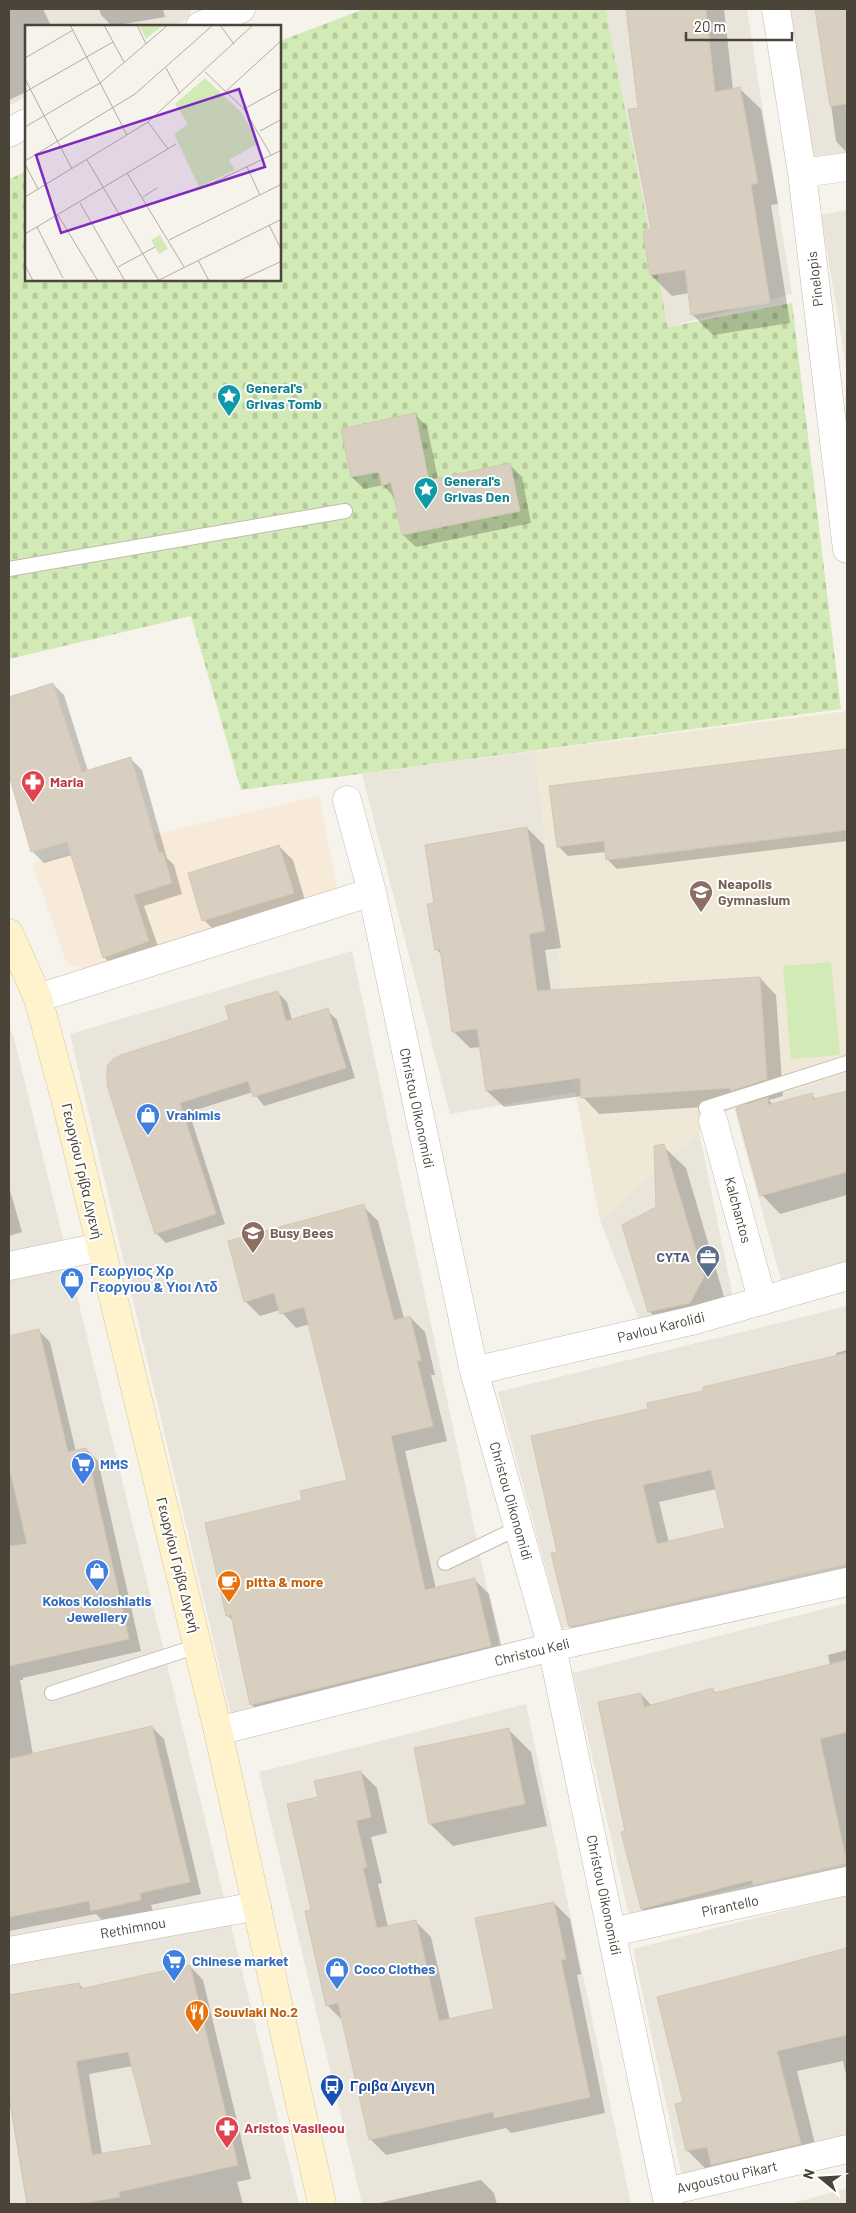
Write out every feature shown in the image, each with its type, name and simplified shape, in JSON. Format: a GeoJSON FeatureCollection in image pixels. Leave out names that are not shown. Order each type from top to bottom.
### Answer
{"type":"FeatureCollection","features":[{"type":"Feature","properties":{"kind":"main road","name":"Γεωργίου Γρίβα Διγενή"},"geometry":{"type":"LineString","coordinates":[[9,933],[38,998],[65,1098],[218,1731],[322,2204]]}},
{"type":"Feature","properties":{"kind":"street"},"geometry":{"type":"LineString","coordinates":[[207,18],[241,9]]}},
{"type":"Feature","properties":{"kind":"street","name":"Pinelopis"},"geometry":{"type":"LineString","coordinates":[[776,9],[802,173],[847,549]]}},
{"type":"Feature","properties":{"kind":"street"},"geometry":{"type":"LineString","coordinates":[[9,133],[25,123]]}},
{"type":"Feature","properties":{"kind":"street"},"geometry":{"type":"LineString","coordinates":[[802,173],[847,167]]}},
{"type":"Feature","properties":{"kind":"street","name":"Christou Oikonomidi"},"geometry":{"type":"LineString","coordinates":[[347,800],[372,892],[474,1371],[552,1647],[667,2198]]}},
{"type":"Feature","properties":{"kind":"street"},"geometry":{"type":"LineString","coordinates":[[38,998],[372,892]]}},
{"type":"Feature","properties":{"kind":"street","name":"Kalchantos"},"geometry":{"type":"LineString","coordinates":[[713,1120],[762,1299]]}},
{"type":"Feature","properties":{"kind":"street"},"geometry":{"type":"LineString","coordinates":[[9,1266],[100,1247]]}},
{"type":"Feature","properties":{"kind":"street","name":"Pavlou Karolidi"},"geometry":{"type":"LineString","coordinates":[[474,1371],[695,1320],[762,1299],[847,1276]]}},
{"type":"Feature","properties":{"kind":"street","name":"Christou Keli"},"geometry":{"type":"LineString","coordinates":[[218,1731],[552,1647],[847,1582]]}},
{"type":"Feature","properties":{"kind":"street","name":"Pirantello"},"geometry":{"type":"LineString","coordinates":[[612,1932],[847,1881]]}},
{"type":"Feature","properties":{"kind":"street","name":"Rethimnou"},"geometry":{"type":"LineString","coordinates":[[9,1951],[256,1906]]}},
{"type":"Feature","properties":{"kind":"street","name":"Avgoustou Pikart"},"geometry":{"type":"LineString","coordinates":[[667,2198],[847,2149]]}},
{"type":"Feature","properties":{"kind":"lane"},"geometry":{"type":"LineString","coordinates":[[9,569],[345,511]]}},
{"type":"Feature","properties":{"kind":"lane"},"geometry":{"type":"LineString","coordinates":[[713,1120],[706,1108],[847,1063]]}},
{"type":"Feature","properties":{"kind":"lane"},"geometry":{"type":"LineString","coordinates":[[445,1563],[518,1528]]}},
{"type":"Feature","properties":{"kind":"lane"},"geometry":{"type":"LineString","coordinates":[[52,1693],[198,1646]]}},
{"type":"Feature","properties":{"kind":"shaded area"},"geometry":{"type":"Polygon","coordinates":[[[9,9],[190,9],[191,17],[175,25],[25,25],[25,98],[9,106],[9,9]]]}},
{"type":"Feature","properties":{"kind":"shaded area"},"geometry":{"type":"Polygon","coordinates":[[[603,9],[747,9],[792,294],[668,327],[603,9]]]}},
{"type":"Feature","properties":{"kind":"shaded area"},"geometry":{"type":"Polygon","coordinates":[[[790,9],[847,9],[847,153],[811,158],[790,9]]]}},
{"type":"Feature","properties":{"kind":"shaded area"},"geometry":{"type":"Polygon","coordinates":[[[847,210],[847,372],[821,215],[847,210]]]}},
{"type":"Feature","properties":{"kind":"shaded area","name":"Neapolis Gymnasium"},"geometry":{"type":"Polygon","coordinates":[[[847,711],[847,1075],[734,1108],[713,1120],[600,1220],[575,1092],[535,751],[847,711]]]}},
{"type":"Feature","properties":{"kind":"shaded area"},"geometry":{"type":"Polygon","coordinates":[[[535,751],[575,1092],[450,1114],[362,774],[535,751]]]}},
{"type":"Feature","properties":{"kind":"shaded area"},"geometry":{"type":"Polygon","coordinates":[[[319,796],[340,903],[103,974],[67,964],[32,863],[319,796]]]}},
{"type":"Feature","properties":{"kind":"shaded area"},"geometry":{"type":"Polygon","coordinates":[[[352,951],[501,1654],[232,1719],[70,1034],[352,951]]]}},
{"type":"Feature","properties":{"kind":"shaded area"},"geometry":{"type":"Polygon","coordinates":[[[9,1026],[14,1038],[299,2204],[9,2204],[9,1026]]]}},
{"type":"Feature","properties":{"kind":"shaded area"},"geometry":{"type":"Polygon","coordinates":[[[847,1074],[847,1265],[782,1284],[734,1108],[847,1074]]]}},
{"type":"Feature","properties":{"kind":"shaded area"},"geometry":{"type":"Polygon","coordinates":[[[699,1132],[734,1302],[640,1322],[600,1220],[699,1132]]]}},
{"type":"Feature","properties":{"kind":"shaded area"},"geometry":{"type":"Polygon","coordinates":[[[847,1306],[847,1563],[562,1628],[498,1392],[847,1306]]]}},
{"type":"Feature","properties":{"kind":"shaded area"},"geometry":{"type":"Polygon","coordinates":[[[847,1603],[847,1859],[629,1916],[573,1673],[847,1603]]]}},
{"type":"Feature","properties":{"kind":"shaded area"},"geometry":{"type":"Polygon","coordinates":[[[526,1704],[631,2204],[362,2204],[259,1772],[526,1704]]]}},
{"type":"Feature","properties":{"kind":"shaded area"},"geometry":{"type":"Polygon","coordinates":[[[847,1895],[847,2137],[682,2177],[633,1949],[847,1895]]]}},
{"type":"Feature","properties":{"kind":"shaded area"},"geometry":{"type":"Polygon","coordinates":[[[847,2188],[847,2204],[790,2204],[847,2188]]]}},
{"type":"Feature","properties":{"kind":"green space"},"geometry":{"type":"Polygon","coordinates":[[[364,9],[605,9],[668,327],[792,303],[841,709],[241,790],[191,616],[9,659],[9,180],[25,172],[25,281],[281,281],[281,41],[364,9]]]}},
{"type":"Feature","properties":{"kind":"green space"},"geometry":{"type":"Polygon","coordinates":[[[831,962],[840,1055],[791,1059],[783,966],[831,962]]]}},
{"type":"Feature","properties":{"kind":"building"},"geometry":{"type":"Polygon","coordinates":[[[626,9],[706,9],[715,92],[740,87],[758,183],[751,185],[770,303],[691,315],[685,270],[650,275],[643,231],[651,229],[628,109],[638,108],[626,9]]]}},
{"type":"Feature","properties":{"kind":"building"},"geometry":{"type":"Polygon","coordinates":[[[815,9],[847,9],[847,104],[830,106],[815,9]]]}},
{"type":"Feature","properties":{"kind":"building"},"geometry":{"type":"Polygon","coordinates":[[[415,413],[429,480],[510,463],[520,511],[402,535],[391,482],[382,486],[379,472],[351,477],[341,429],[415,413]]]}},
{"type":"Feature","properties":{"kind":"building"},"geometry":{"type":"Polygon","coordinates":[[[53,683],[82,772],[131,757],[159,853],[163,852],[172,883],[134,895],[149,941],[103,958],[67,842],[31,852],[9,775],[9,697],[53,683]]]}},
{"type":"Feature","properties":{"kind":"building"},"geometry":{"type":"Polygon","coordinates":[[[847,749],[847,830],[606,860],[604,841],[557,847],[549,786],[847,749]]]}},
{"type":"Feature","properties":{"kind":"building"},"geometry":{"type":"Polygon","coordinates":[[[527,827],[545,931],[529,934],[537,991],[760,977],[767,1079],[731,1091],[730,1088],[581,1098],[580,1078],[486,1091],[477,1029],[452,1032],[440,949],[435,950],[427,904],[434,903],[425,845],[527,827]]]}},
{"type":"Feature","properties":{"kind":"building"},"geometry":{"type":"Polygon","coordinates":[[[279,845],[294,893],[202,921],[188,873],[279,845]]]}},
{"type":"Feature","properties":{"kind":"building"},"geometry":{"type":"Polygon","coordinates":[[[278,991],[286,1021],[328,1008],[346,1068],[253,1097],[248,1081],[180,1103],[216,1214],[155,1234],[107,1085],[107,1066],[113,1059],[121,1055],[229,1020],[225,1006],[278,991]]]}},
{"type":"Feature","properties":{"kind":"building"},"geometry":{"type":"Polygon","coordinates":[[[847,1091],[847,1172],[760,1196],[736,1108],[768,1097],[768,1105],[812,1093],[814,1099],[847,1091]]]}},
{"type":"Feature","properties":{"kind":"building"},"geometry":{"type":"Polygon","coordinates":[[[664,1144],[704,1277],[690,1303],[648,1312],[622,1225],[656,1207],[654,1146],[664,1144]]]}},
{"type":"Feature","properties":{"kind":"building"},"geometry":{"type":"Polygon","coordinates":[[[364,1204],[394,1320],[410,1316],[421,1360],[417,1361],[433,1426],[391,1436],[425,1590],[475,1578],[491,1646],[250,1705],[231,1615],[226,1616],[205,1523],[302,1500],[300,1491],[347,1480],[304,1307],[280,1314],[274,1293],[244,1302],[228,1241],[364,1204]]]}},
{"type":"Feature","properties":{"kind":"building"},"geometry":{"type":"Polygon","coordinates":[[[39,1329],[68,1452],[86,1448],[129,1639],[9,1666],[9,1546],[27,1544],[9,1467],[9,1336],[39,1329]]]}},
{"type":"Feature","properties":{"kind":"building"},"geometry":{"type":"Polygon","coordinates":[[[847,1353],[847,1564],[569,1627],[551,1553],[557,1552],[531,1436],[648,1409],[647,1403],[703,1391],[703,1387],[847,1353]],[[711,1470],[643,1485],[657,1544],[725,1528],[711,1470]]]}},
{"type":"Feature","properties":{"kind":"building"},"geometry":{"type":"Polygon","coordinates":[[[847,1660],[847,1732],[820,1739],[847,1863],[753,1885],[752,1880],[641,1909],[621,1832],[625,1831],[598,1702],[641,1693],[644,1707],[713,1688],[714,1693],[847,1660]]]}},
{"type":"Feature","properties":{"kind":"building"},"geometry":{"type":"Polygon","coordinates":[[[152,1726],[190,1882],[140,1893],[141,1900],[91,1911],[89,1901],[9,1917],[9,1759],[152,1726]]]}},
{"type":"Feature","properties":{"kind":"building"},"geometry":{"type":"Polygon","coordinates":[[[509,1728],[525,1804],[429,1824],[414,1748],[509,1728]]]}},
{"type":"Feature","properties":{"kind":"building"},"geometry":{"type":"Polygon","coordinates":[[[361,1771],[371,1817],[356,1821],[367,1867],[363,1868],[377,1928],[416,1920],[439,2021],[494,2009],[475,1918],[554,1902],[566,1959],[561,1960],[590,2097],[494,2118],[493,2112],[369,2140],[338,2003],[326,2006],[305,1911],[311,1910],[287,1804],[318,1797],[314,1781],[361,1771]]]}},
{"type":"Feature","properties":{"kind":"building"},"geometry":{"type":"Polygon","coordinates":[[[847,1948],[847,2035],[777,2051],[801,2144],[711,2165],[707,2147],[686,2151],[675,2104],[683,2102],[657,1997],[847,1948]]]}},
{"type":"Feature","properties":{"kind":"building"},"geometry":{"type":"Polygon","coordinates":[[[190,1965],[238,2165],[119,2192],[120,2197],[78,2204],[27,2204],[9,2096],[9,1995],[79,1983],[80,1989],[190,1965]],[[128,2052],[76,2061],[92,2155],[152,2145],[128,2052]]]}},
{"type":"Feature","properties":{"kind":"place","name":"General's Grivas Tomb"},"geometry":{"type":"Point","coordinates":[229,417]}},
{"type":"Feature","properties":{"kind":"place","name":"General's Grivas Den"},"geometry":{"type":"Point","coordinates":[426,510]}},
{"type":"Feature","properties":{"kind":"place","name":"Maria"},"geometry":{"type":"Point","coordinates":[33,803]}},
{"type":"Feature","properties":{"kind":"place","name":"Neapolis Gymnasium"},"geometry":{"type":"Point","coordinates":[701,913]}},
{"type":"Feature","properties":{"kind":"place","name":"Vrahimis"},"geometry":{"type":"Point","coordinates":[148,1136]}},
{"type":"Feature","properties":{"kind":"place","name":"Busy Bees"},"geometry":{"type":"Point","coordinates":[253,1254]}},
{"type":"Feature","properties":{"kind":"place","name":"CYTA"},"geometry":{"type":"Point","coordinates":[708,1278]}},
{"type":"Feature","properties":{"kind":"place","name":"Γεωργιος Χρ Γεοργιου & Υιοι Λτδ"},"geometry":{"type":"Point","coordinates":[72,1300]}},
{"type":"Feature","properties":{"kind":"place","name":"MMS"},"geometry":{"type":"Point","coordinates":[83,1485]}},
{"type":"Feature","properties":{"kind":"place","name":"Kokos Koloshiatis Jewellery"},"geometry":{"type":"Point","coordinates":[97,1592]}},
{"type":"Feature","properties":{"kind":"place","name":"pitta & more"},"geometry":{"type":"Point","coordinates":[229,1603]}},
{"type":"Feature","properties":{"kind":"place","name":"Chinese market"},"geometry":{"type":"Point","coordinates":[174,1982]}},
{"type":"Feature","properties":{"kind":"place","name":"Coco Clothes"},"geometry":{"type":"Point","coordinates":[337,1990]}},
{"type":"Feature","properties":{"kind":"place","name":"Souvlaki No.2"},"geometry":{"type":"Point","coordinates":[197,2033]}},
{"type":"Feature","properties":{"kind":"place","name":"Γριβα Διγενη"},"geometry":{"type":"Point","coordinates":[332,2107]}},
{"type":"Feature","properties":{"kind":"place","name":"Aristos Vasileou"},"geometry":{"type":"Point","coordinates":[227,2149]}}]}
